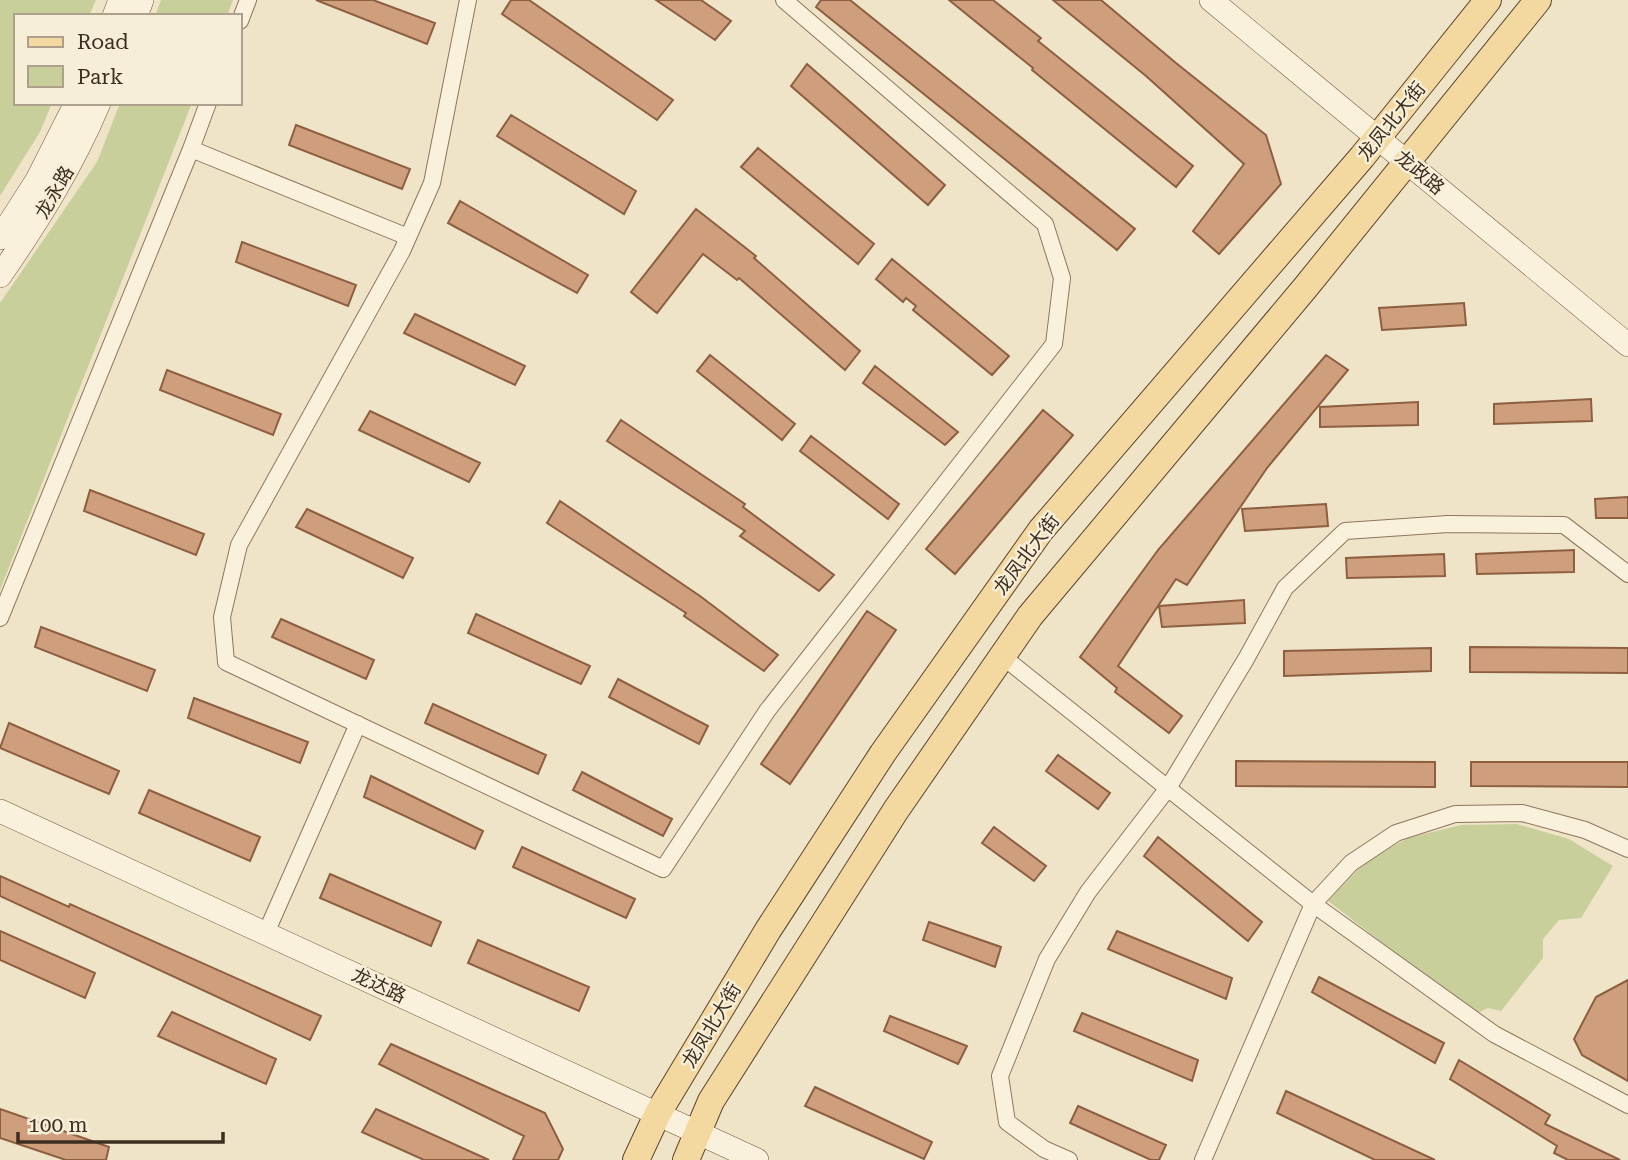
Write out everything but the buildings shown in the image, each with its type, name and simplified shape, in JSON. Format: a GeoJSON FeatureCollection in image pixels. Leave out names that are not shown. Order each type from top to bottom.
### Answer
{"type":"FeatureCollection","features":[{"type":"Feature","properties":{"kind":"main road","name":"龙凤北大街"},"geometry":{"type":"LineString","coordinates":[[636,1160],[658,1112],[768,930],[883,753],[1041,530],[1378,137],[1488,0]]}},
{"type":"Feature","properties":{"kind":"main road","name":"龙凤北大街"},"geometry":{"type":"LineString","coordinates":[[686,1160],[711,1101],[896,810],[1030,616],[1305,288],[1538,0]]}},
{"type":"Feature","properties":{"kind":"street"},"geometry":{"type":"LineString","coordinates":[[468,0],[432,183],[408,237],[239,545],[222,617],[226,662],[663,869],[767,711],[1054,344],[1062,278],[1045,224],[784,0]]}},
{"type":"Feature","properties":{"kind":"street","name":"龙政路"},"geometry":{"type":"LineString","coordinates":[[1211,0],[1628,345]]}},
{"type":"Feature","properties":{"kind":"street","name":"龙永路"},"geometry":{"type":"LineString","coordinates":[[0,238],[37,180],[75,105]]}},
{"type":"Feature","properties":{"kind":"street","name":"龙永路"},"geometry":{"type":"LineString","coordinates":[[0,276],[56,191],[86,135],[98,105]]}},
{"type":"Feature","properties":{"kind":"street"},"geometry":{"type":"LineString","coordinates":[[0,618],[207,105]]}},
{"type":"Feature","properties":{"kind":"street"},"geometry":{"type":"LineString","coordinates":[[191,149],[408,237]]}},
{"type":"Feature","properties":{"kind":"street"},"geometry":{"type":"LineString","coordinates":[[1069,1160],[1044,1149],[1007,1122],[1000,1076],[1047,959],[1088,892],[1168,788],[1246,659],[1285,588],[1345,531],[1448,524],[1564,525],[1628,574]]}},
{"type":"Feature","properties":{"kind":"street"},"geometry":{"type":"LineString","coordinates":[[1002,656],[1313,904],[1494,1034],[1628,1105]]}},
{"type":"Feature","properties":{"kind":"street"},"geometry":{"type":"LineString","coordinates":[[266,933],[358,724]]}},
{"type":"Feature","properties":{"kind":"street","name":"龙达路"},"geometry":{"type":"LineString","coordinates":[[0,811],[658,1112],[757,1160]]}},
{"type":"Feature","properties":{"kind":"street"},"geometry":{"type":"LineString","coordinates":[[1203,1160],[1313,904],[1351,863],[1396,832],[1455,814],[1522,813],[1585,830],[1628,849]]}},
{"type":"Feature","properties":{"kind":"green space"},"geometry":{"type":"Polygon","coordinates":[[[0,0],[96,0],[90,14],[14,14],[14,105],[51,105],[40,132],[0,196],[0,0]]]}},
{"type":"Feature","properties":{"kind":"green space"},"geometry":{"type":"Polygon","coordinates":[[[161,0],[233,0],[228,14],[156,14],[161,0]]]}},
{"type":"Feature","properties":{"kind":"green space"},"geometry":{"type":"Polygon","coordinates":[[[119,105],[191,105],[0,590],[0,303],[97,162],[119,105]]]}},
{"type":"Feature","properties":{"kind":"green space"},"geometry":{"type":"Polygon","coordinates":[[[1517,824],[1569,839],[1613,866],[1581,918],[1559,920],[1543,939],[1543,958],[1501,1011],[1488,1008],[1475,1014],[1328,901],[1366,861],[1408,838],[1461,825],[1517,824]]]}}]}
